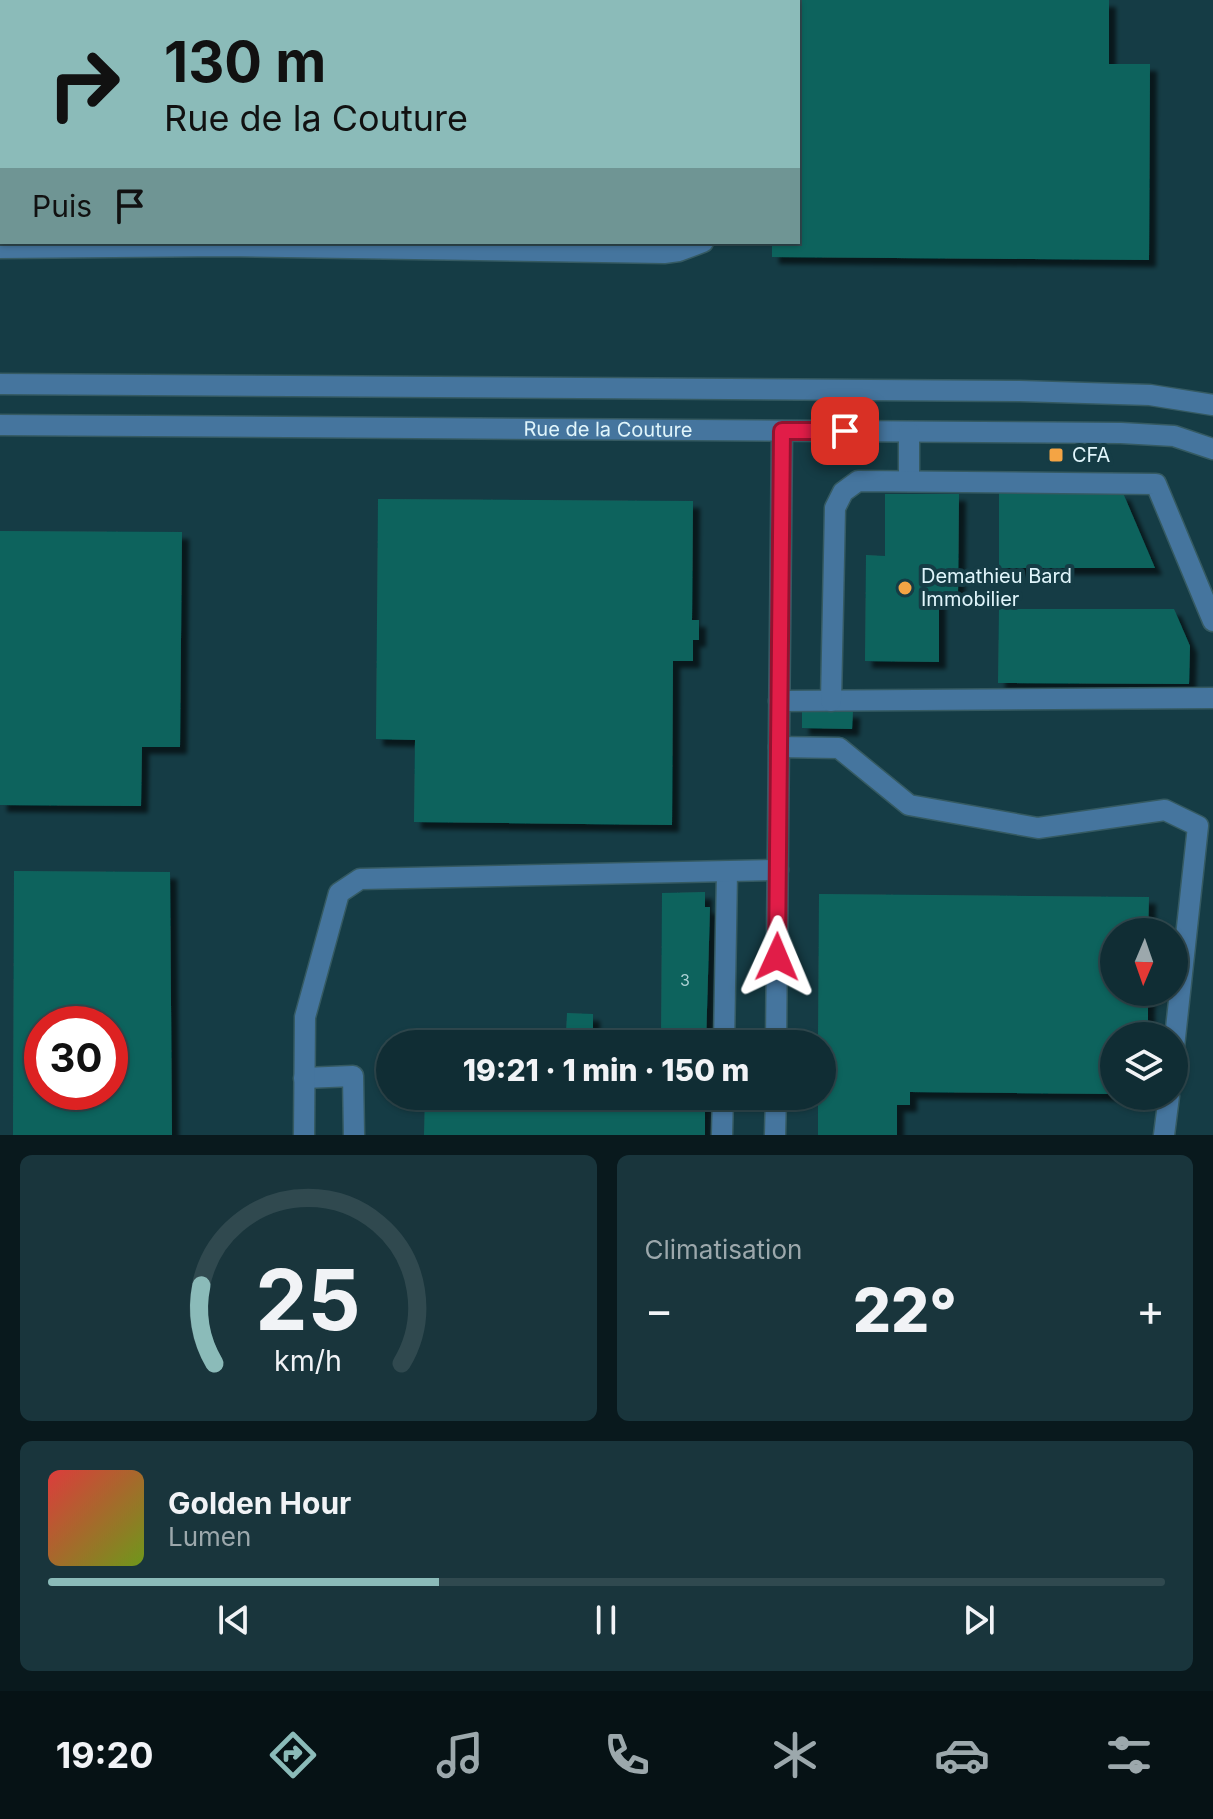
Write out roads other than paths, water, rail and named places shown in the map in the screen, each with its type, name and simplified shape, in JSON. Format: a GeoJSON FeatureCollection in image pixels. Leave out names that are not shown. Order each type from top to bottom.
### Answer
{"type":"FeatureCollection","features":[{"type":"Feature","properties":{"kind":"street"},"geometry":{"type":"LineString","coordinates":[[0,248],[226,246],[664,253],[698,244]]}},
{"type":"Feature","properties":{"kind":"street","name":"Rue de la Couture"},"geometry":{"type":"LineString","coordinates":[[0,384],[1020,391],[1150,395],[1213,405]]}},
{"type":"Feature","properties":{"kind":"street","name":"Rue de la Couture"},"geometry":{"type":"LineString","coordinates":[[0,425],[1161,434],[1187,439],[1213,449]]}},
{"type":"Feature","properties":{"kind":"street"},"geometry":{"type":"LineString","coordinates":[[776,1030],[782,431]]}},
{"type":"Feature","properties":{"kind":"street"},"geometry":{"type":"LineString","coordinates":[[909,432],[909,480]]}},
{"type":"Feature","properties":{"kind":"street"},"geometry":{"type":"LineString","coordinates":[[831,701],[834,519],[837,500],[850,485],[858,481],[1156,484],[1213,621]]}},
{"type":"Feature","properties":{"kind":"street"},"geometry":{"type":"LineString","coordinates":[[779,701],[1213,698]]}},
{"type":"Feature","properties":{"kind":"street"},"geometry":{"type":"LineString","coordinates":[[779,747],[839,748],[909,805],[1038,828],[1165,810],[1198,826],[1177,1022]]}},
{"type":"Feature","properties":{"kind":"street"},"geometry":{"type":"LineString","coordinates":[[304,1135],[305,1017],[339,893],[360,879],[778,870]]}},
{"type":"Feature","properties":{"kind":"street"},"geometry":{"type":"LineString","coordinates":[[724,1030],[727,872]]}},
{"type":"Feature","properties":{"kind":"street"},"geometry":{"type":"LineString","coordinates":[[304,1078],[353,1076],[354,1135]]}},
{"type":"Feature","properties":{"kind":"street"},"geometry":{"type":"LineString","coordinates":[[722,1135],[723,1110]]}},
{"type":"Feature","properties":{"kind":"street"},"geometry":{"type":"LineString","coordinates":[[775,1135],[776,1110]]}},
{"type":"Feature","properties":{"kind":"street"},"geometry":{"type":"LineString","coordinates":[[1164,1135],[1167,1110]]}},
{"type":"Feature","properties":{"kind":"place","name":"CFA"},"geometry":{"type":"Point","coordinates":[1056,455]}},
{"type":"Feature","properties":{"kind":"place","name":"Demathieu Bard Immobilier"},"geometry":{"type":"Point","coordinates":[905,588]}}]}
